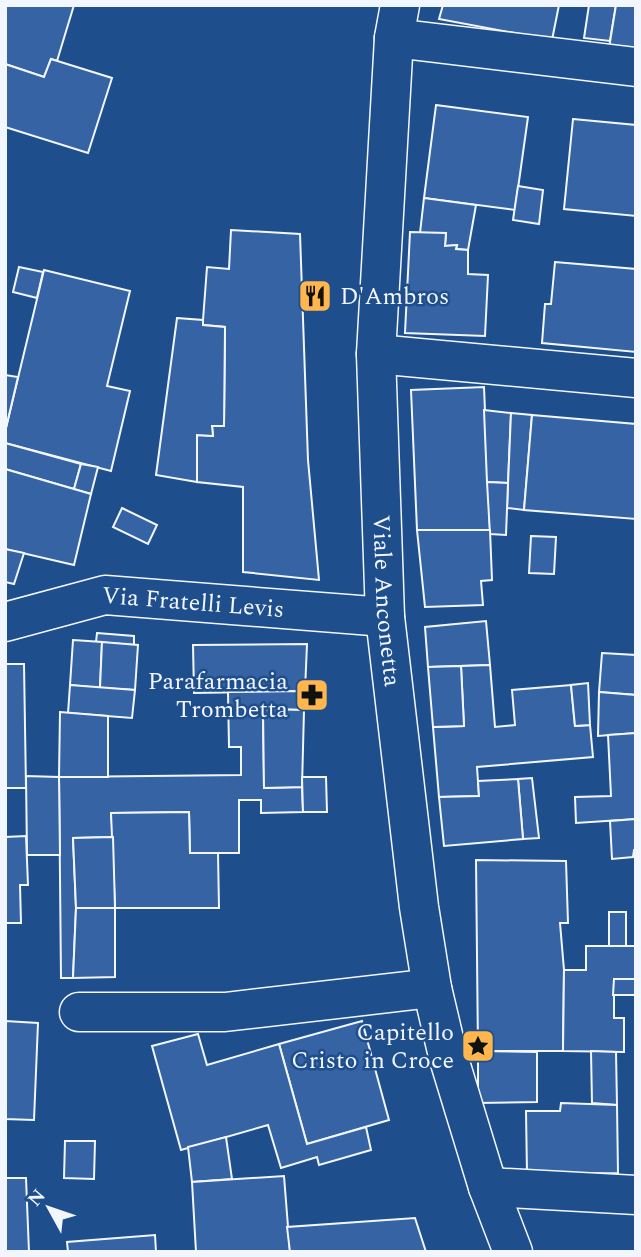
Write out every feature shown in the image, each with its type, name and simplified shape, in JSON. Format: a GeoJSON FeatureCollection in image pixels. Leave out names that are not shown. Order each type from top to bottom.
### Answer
{"type":"FeatureCollection","features":[{"type":"Feature","properties":{"kind":"street"},"geometry":{"type":"LineString","coordinates":[[397,22],[636,67]]}},
{"type":"Feature","properties":{"kind":"street","name":"Viale Anconetta"},"geometry":{"type":"LineString","coordinates":[[397,22],[376,354],[385,617],[419,907],[432,988],[448,1056],[488,1187],[513,1252]]}},
{"type":"Feature","properties":{"kind":"street"},"geometry":{"type":"LineString","coordinates":[[376,354],[636,378]]}},
{"type":"Feature","properties":{"kind":"street","name":"Via Fratelli Levis"},"geometry":{"type":"LineString","coordinates":[[5,622],[105,595],[385,617]]}},
{"type":"Feature","properties":{"kind":"street"},"geometry":{"type":"LineString","coordinates":[[79,1012],[225,1013],[432,988]]}},
{"type":"Feature","properties":{"kind":"street"},"geometry":{"type":"LineString","coordinates":[[488,1187],[636,1195]]}},
{"type":"Feature","properties":{"kind":"building"},"geometry":{"type":"Polygon","coordinates":[[[5,5],[74,5],[57,61],[51,59],[44,77],[5,64],[5,5]]]}},
{"type":"Feature","properties":{"kind":"building"},"geometry":{"type":"Polygon","coordinates":[[[443,5],[559,5],[552,40],[439,19],[443,5]]]}},
{"type":"Feature","properties":{"kind":"building"},"geometry":{"type":"Polygon","coordinates":[[[589,5],[616,5],[610,41],[584,38],[589,5]]]}},
{"type":"Feature","properties":{"kind":"building"},"geometry":{"type":"Polygon","coordinates":[[[616,5],[636,5],[636,52],[609,48],[616,5]]]}},
{"type":"Feature","properties":{"kind":"building"},"geometry":{"type":"Polygon","coordinates":[[[51,59],[112,78],[88,153],[5,127],[5,64],[44,77],[51,59]]]}},
{"type":"Feature","properties":{"kind":"building"},"geometry":{"type":"Polygon","coordinates":[[[436,105],[528,117],[515,210],[424,198],[436,105]]]}},
{"type":"Feature","properties":{"kind":"building"},"geometry":{"type":"Polygon","coordinates":[[[573,119],[636,125],[636,216],[564,209],[573,119]]]}},
{"type":"Feature","properties":{"kind":"building"},"geometry":{"type":"Polygon","coordinates":[[[518,186],[543,190],[539,224],[513,220],[518,186]]]}},
{"type":"Feature","properties":{"kind":"building"},"geometry":{"type":"Polygon","coordinates":[[[424,198],[476,205],[468,250],[456,249],[457,245],[445,246],[446,233],[420,233],[424,198]]]}},
{"type":"Feature","properties":{"kind":"building"},"geometry":{"type":"Polygon","coordinates":[[[231,230],[300,234],[308,460],[319,580],[243,572],[243,487],[197,482],[197,435],[213,436],[212,426],[224,426],[225,327],[203,325],[203,320],[207,267],[229,269],[231,230]]]}},
{"type":"Feature","properties":{"kind":"building"},"geometry":{"type":"Polygon","coordinates":[[[410,232],[446,233],[445,246],[457,245],[456,249],[468,250],[468,274],[488,275],[485,336],[405,333],[410,232]]]}},
{"type":"Feature","properties":{"kind":"building"},"geometry":{"type":"Polygon","coordinates":[[[555,262],[636,269],[636,352],[542,343],[545,304],[551,304],[555,262]]]}},
{"type":"Feature","properties":{"kind":"building"},"geometry":{"type":"Polygon","coordinates":[[[19,267],[43,272],[37,298],[13,292],[19,267]]]}},
{"type":"Feature","properties":{"kind":"building"},"geometry":{"type":"Polygon","coordinates":[[[44,270],[130,291],[107,386],[130,391],[111,471],[5,443],[5,432],[44,270]]]}},
{"type":"Feature","properties":{"kind":"building"},"geometry":{"type":"Polygon","coordinates":[[[177,318],[203,320],[203,325],[225,327],[224,426],[212,426],[213,436],[197,435],[197,482],[156,475],[177,318]]]}},
{"type":"Feature","properties":{"kind":"building"},"geometry":{"type":"Polygon","coordinates":[[[5,375],[18,377],[5,432],[5,375]]]}},
{"type":"Feature","properties":{"kind":"building"},"geometry":{"type":"Polygon","coordinates":[[[484,387],[490,530],[417,530],[411,390],[484,387]]]}},
{"type":"Feature","properties":{"kind":"building"},"geometry":{"type":"Polygon","coordinates":[[[484,410],[511,413],[508,483],[487,482],[484,410]]]}},
{"type":"Feature","properties":{"kind":"building"},"geometry":{"type":"Polygon","coordinates":[[[511,413],[532,415],[524,510],[507,508],[511,413]]]}},
{"type":"Feature","properties":{"kind":"building"},"geometry":{"type":"Polygon","coordinates":[[[532,415],[636,424],[636,519],[524,510],[532,415]]]}},
{"type":"Feature","properties":{"kind":"building"},"geometry":{"type":"Polygon","coordinates":[[[5,443],[81,464],[74,489],[5,469],[5,443]]]}},
{"type":"Feature","properties":{"kind":"building"},"geometry":{"type":"Polygon","coordinates":[[[81,464],[98,467],[91,494],[74,489],[81,464]]]}},
{"type":"Feature","properties":{"kind":"building"},"geometry":{"type":"Polygon","coordinates":[[[5,469],[91,494],[74,565],[5,549],[5,469]]]}},
{"type":"Feature","properties":{"kind":"building"},"geometry":{"type":"Polygon","coordinates":[[[487,482],[508,483],[506,535],[490,534],[487,482]]]}},
{"type":"Feature","properties":{"kind":"building"},"geometry":{"type":"Polygon","coordinates":[[[122,508],[157,525],[148,544],[113,527],[122,508]]]}},
{"type":"Feature","properties":{"kind":"building"},"geometry":{"type":"Polygon","coordinates":[[[417,530],[490,530],[492,580],[481,581],[483,605],[425,607],[417,530]]]}},
{"type":"Feature","properties":{"kind":"building"},"geometry":{"type":"Polygon","coordinates":[[[531,536],[556,537],[554,574],[529,573],[531,536]]]}},
{"type":"Feature","properties":{"kind":"building"},"geometry":{"type":"Polygon","coordinates":[[[5,549],[24,553],[14,584],[5,582],[5,549]]]}},
{"type":"Feature","properties":{"kind":"building"},"geometry":{"type":"Polygon","coordinates":[[[486,621],[490,665],[428,667],[425,627],[486,621]]]}},
{"type":"Feature","properties":{"kind":"building"},"geometry":{"type":"Polygon","coordinates":[[[97,633],[134,636],[134,645],[96,642],[97,633]]]}},
{"type":"Feature","properties":{"kind":"building"},"geometry":{"type":"Polygon","coordinates":[[[73,640],[102,642],[100,688],[70,685],[73,640]]]}},
{"type":"Feature","properties":{"kind":"building"},"geometry":{"type":"Polygon","coordinates":[[[102,642],[138,645],[135,690],[100,688],[102,642]]]}},
{"type":"Feature","properties":{"kind":"building"},"geometry":{"type":"Polygon","coordinates":[[[307,644],[305,691],[194,693],[193,645],[307,644]]]}},
{"type":"Feature","properties":{"kind":"building"},"geometry":{"type":"Polygon","coordinates":[[[602,653],[636,655],[636,695],[599,692],[602,653]]]}},
{"type":"Feature","properties":{"kind":"building"},"geometry":{"type":"Polygon","coordinates":[[[5,664],[24,664],[26,788],[5,788],[5,664]]]}},
{"type":"Feature","properties":{"kind":"building"},"geometry":{"type":"Polygon","coordinates":[[[490,665],[495,727],[515,725],[512,690],[571,685],[575,726],[590,725],[593,757],[477,767],[479,796],[439,797],[433,727],[464,726],[461,666],[490,665]]]}},
{"type":"Feature","properties":{"kind":"building"},"geometry":{"type":"Polygon","coordinates":[[[461,666],[464,726],[433,727],[428,667],[461,666]]]}},
{"type":"Feature","properties":{"kind":"building"},"geometry":{"type":"Polygon","coordinates":[[[588,683],[590,725],[575,726],[571,685],[588,683]]]}},
{"type":"Feature","properties":{"kind":"building"},"geometry":{"type":"Polygon","coordinates":[[[70,685],[135,690],[132,718],[68,713],[70,685]]]}},
{"type":"Feature","properties":{"kind":"building"},"geometry":{"type":"Polygon","coordinates":[[[305,691],[304,710],[263,709],[264,788],[302,787],[303,812],[261,813],[261,800],[239,800],[239,853],[190,853],[189,812],[111,813],[113,837],[73,838],[76,908],[73,978],[61,978],[59,777],[241,775],[241,747],[229,747],[228,692],[305,691]]]}},
{"type":"Feature","properties":{"kind":"building"},"geometry":{"type":"Polygon","coordinates":[[[599,692],[636,695],[636,733],[598,736],[599,692]]]}},
{"type":"Feature","properties":{"kind":"building"},"geometry":{"type":"Polygon","coordinates":[[[263,709],[304,710],[302,787],[264,788],[263,709]]]}},
{"type":"Feature","properties":{"kind":"building"},"geometry":{"type":"Polygon","coordinates":[[[60,712],[108,716],[108,777],[59,777],[60,712]]]}},
{"type":"Feature","properties":{"kind":"building"},"geometry":{"type":"Polygon","coordinates":[[[636,733],[636,819],[576,823],[575,797],[611,796],[608,735],[636,733]]]}},
{"type":"Feature","properties":{"kind":"building"},"geometry":{"type":"Polygon","coordinates":[[[26,776],[59,777],[60,855],[27,855],[26,776]]]}},
{"type":"Feature","properties":{"kind":"building"},"geometry":{"type":"Polygon","coordinates":[[[302,777],[326,777],[327,812],[303,812],[302,777]]]}},
{"type":"Feature","properties":{"kind":"building"},"geometry":{"type":"Polygon","coordinates":[[[532,778],[539,838],[523,839],[518,779],[532,778]]]}},
{"type":"Feature","properties":{"kind":"building"},"geometry":{"type":"Polygon","coordinates":[[[518,779],[523,839],[444,846],[439,797],[479,796],[478,781],[518,779]]]}},
{"type":"Feature","properties":{"kind":"building"},"geometry":{"type":"Polygon","coordinates":[[[189,812],[190,853],[218,853],[219,908],[115,908],[111,813],[189,812]]]}},
{"type":"Feature","properties":{"kind":"building"},"geometry":{"type":"Polygon","coordinates":[[[636,819],[636,850],[633,857],[612,859],[610,821],[636,819]]]}},
{"type":"Feature","properties":{"kind":"building"},"geometry":{"type":"Polygon","coordinates":[[[26,836],[28,885],[20,885],[21,923],[5,923],[5,837],[26,836]]]}},
{"type":"Feature","properties":{"kind":"building"},"geometry":{"type":"Polygon","coordinates":[[[113,837],[115,908],[76,908],[73,838],[113,837]]]}},
{"type":"Feature","properties":{"kind":"building"},"geometry":{"type":"Polygon","coordinates":[[[476,860],[566,861],[568,923],[560,923],[564,970],[563,1051],[478,1051],[476,860]]]}},
{"type":"Feature","properties":{"kind":"building"},"geometry":{"type":"Polygon","coordinates":[[[76,908],[115,908],[115,977],[73,978],[76,908]]]}},
{"type":"Feature","properties":{"kind":"building"},"geometry":{"type":"Polygon","coordinates":[[[609,912],[626,912],[626,946],[609,946],[609,912]]]}},
{"type":"Feature","properties":{"kind":"building"},"geometry":{"type":"Polygon","coordinates":[[[586,946],[636,946],[636,979],[614,979],[614,1018],[624,1018],[624,1052],[563,1051],[564,970],[586,970],[586,946]]]}},
{"type":"Feature","properties":{"kind":"building"},"geometry":{"type":"Polygon","coordinates":[[[614,979],[636,979],[636,995],[613,995],[614,979]]]}},
{"type":"Feature","properties":{"kind":"building"},"geometry":{"type":"Polygon","coordinates":[[[5,1021],[38,1023],[34,1120],[5,1119],[5,1021]]]}},
{"type":"Feature","properties":{"kind":"building"},"geometry":{"type":"Polygon","coordinates":[[[362,1021],[389,1120],[307,1144],[279,1044],[362,1021]]]}},
{"type":"Feature","properties":{"kind":"building"},"geometry":{"type":"Polygon","coordinates":[[[198,1034],[207,1065],[279,1044],[307,1144],[366,1127],[371,1150],[319,1165],[317,1157],[281,1168],[268,1125],[181,1150],[152,1046],[198,1034]]]}},
{"type":"Feature","properties":{"kind":"building"},"geometry":{"type":"Polygon","coordinates":[[[478,1051],[537,1052],[537,1102],[478,1103],[478,1051]]]}},
{"type":"Feature","properties":{"kind":"building"},"geometry":{"type":"Polygon","coordinates":[[[591,1051],[616,1052],[617,1105],[592,1103],[591,1051]]]}},
{"type":"Feature","properties":{"kind":"building"},"geometry":{"type":"Polygon","coordinates":[[[561,1103],[617,1105],[618,1173],[527,1174],[526,1111],[560,1111],[561,1103]]]}},
{"type":"Feature","properties":{"kind":"building"},"geometry":{"type":"Polygon","coordinates":[[[226,1137],[232,1179],[192,1182],[188,1147],[226,1137]]]}},
{"type":"Feature","properties":{"kind":"building"},"geometry":{"type":"Polygon","coordinates":[[[65,1141],[95,1141],[94,1179],[64,1178],[65,1141]]]}},
{"type":"Feature","properties":{"kind":"building"},"geometry":{"type":"Polygon","coordinates":[[[284,1176],[290,1252],[196,1252],[192,1182],[284,1176]]]}},
{"type":"Feature","properties":{"kind":"building"},"geometry":{"type":"Polygon","coordinates":[[[5,1178],[26,1178],[29,1252],[5,1252],[5,1178]]]}},
{"type":"Feature","properties":{"kind":"building"},"geometry":{"type":"Polygon","coordinates":[[[415,1218],[426,1252],[290,1252],[287,1227],[415,1218]]]}},
{"type":"Feature","properties":{"kind":"building"},"geometry":{"type":"Polygon","coordinates":[[[155,1235],[156,1252],[68,1252],[67,1242],[155,1235]]]}},
{"type":"Feature","properties":{"kind":"place","name":"D'Ambros"},"geometry":{"type":"Point","coordinates":[315,296]}},
{"type":"Feature","properties":{"kind":"place","name":"Parafarmacia Trombetta"},"geometry":{"type":"Point","coordinates":[312,695]}},
{"type":"Feature","properties":{"kind":"place","name":"Capitello Cristo in Croce"},"geometry":{"type":"Point","coordinates":[478,1046]}}]}
